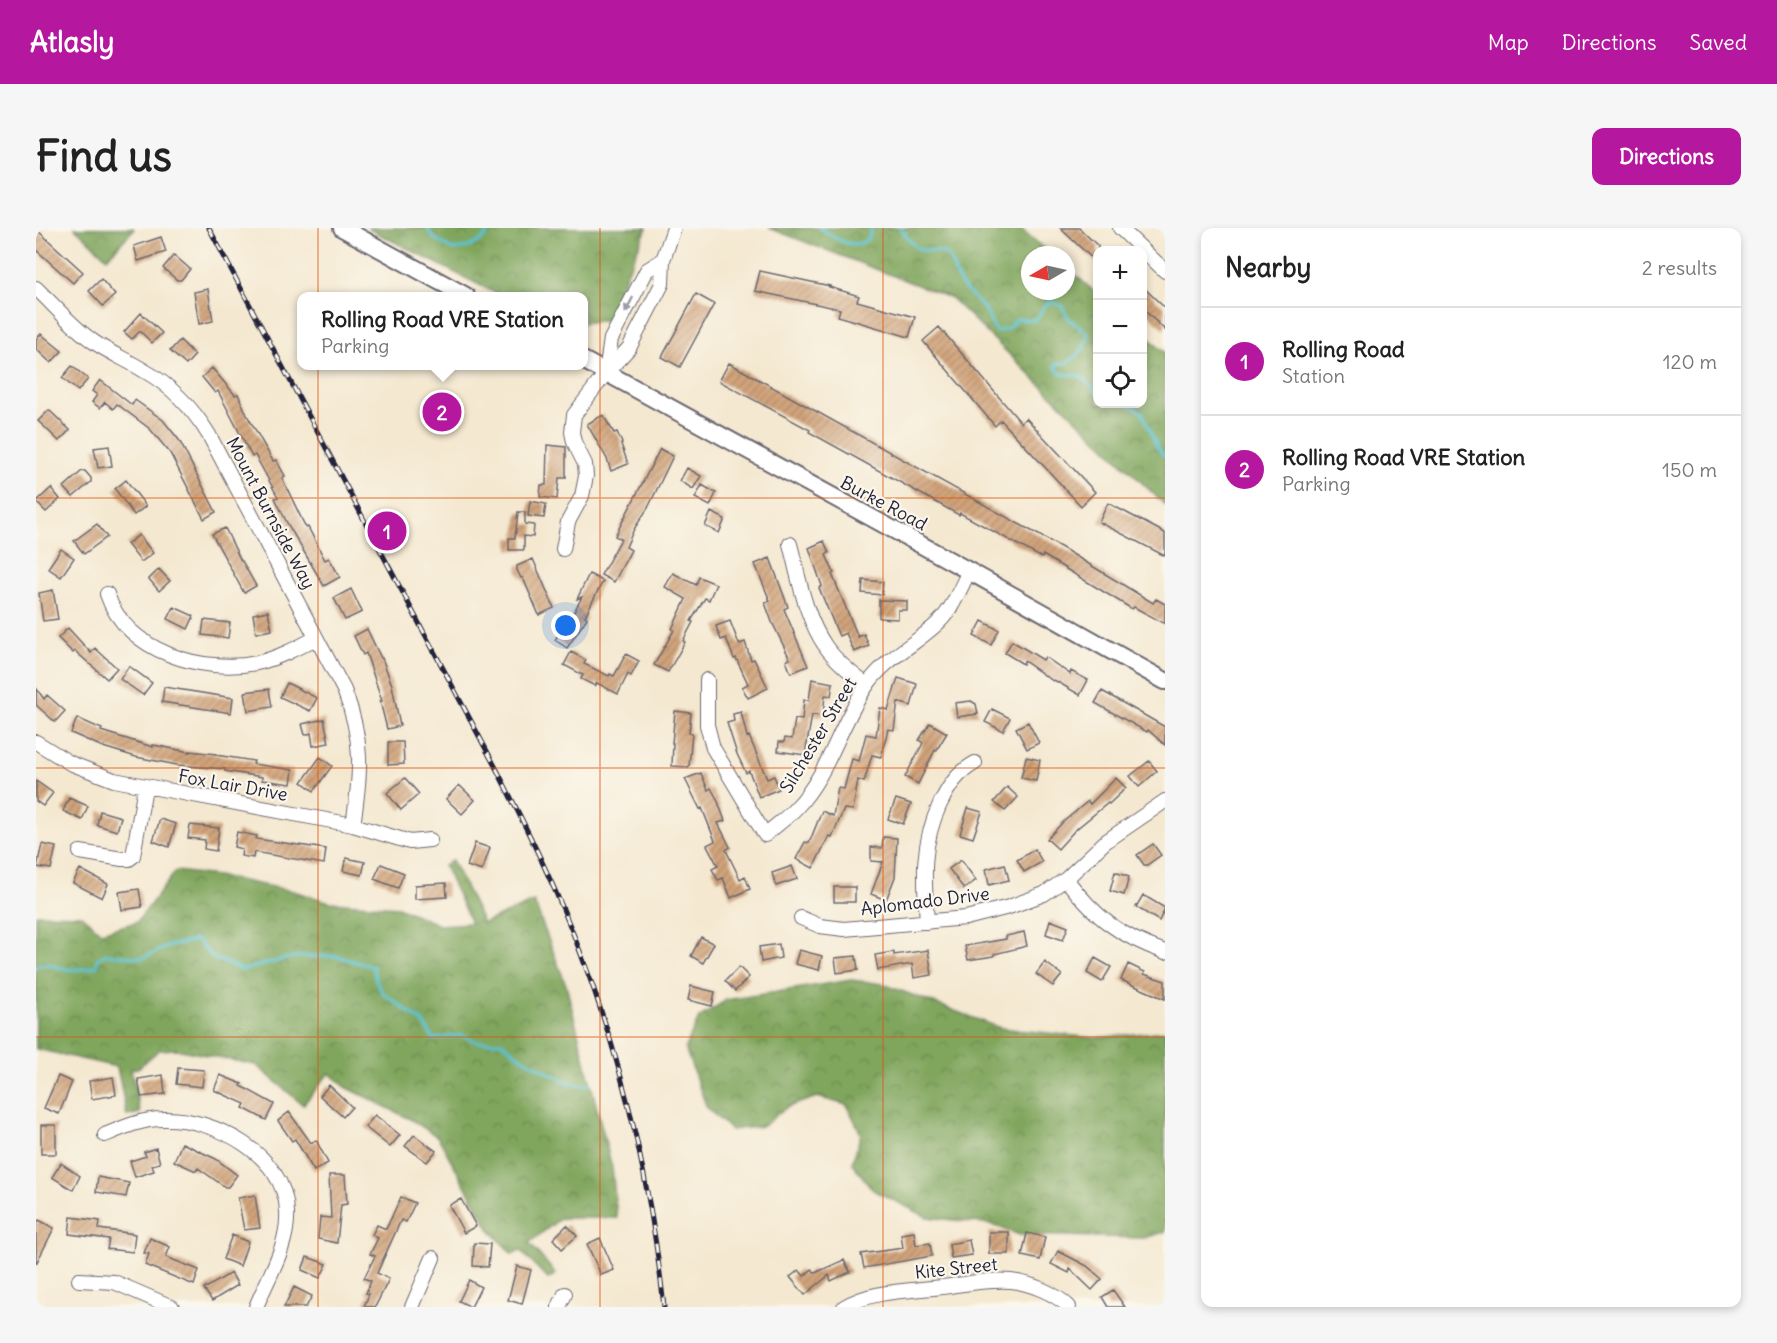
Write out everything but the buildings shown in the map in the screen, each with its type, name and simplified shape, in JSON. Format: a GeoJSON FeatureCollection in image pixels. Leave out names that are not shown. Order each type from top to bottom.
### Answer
{"type":"FeatureCollection","features":[{"type":"Feature","properties":{"kind":"street"},"geometry":{"type":"LineString","coordinates":[[342,228],[457,292]]}},
{"type":"Feature","properties":{"kind":"street"},"geometry":{"type":"LineString","coordinates":[[563,549],[568,522],[582,496],[586,476],[585,465],[574,442],[572,422],[579,407],[629,348],[662,284],[663,260],[674,228]]}},
{"type":"Feature","properties":{"kind":"street"},"geometry":{"type":"LineString","coordinates":[[1129,231],[1165,271]]}},
{"type":"Feature","properties":{"kind":"street"},"geometry":{"type":"LineString","coordinates":[[606,373],[611,339],[646,270],[663,260]]}},
{"type":"Feature","properties":{"kind":"street","name":"Mount Burnside Way"},"geometry":{"type":"LineString","coordinates":[[36,288],[92,341],[162,381],[180,396],[209,435],[344,690],[356,726],[360,769],[353,825]]}},
{"type":"Feature","properties":{"kind":"street","name":"Burke Road"},"geometry":{"type":"LineString","coordinates":[[588,363],[1165,681]]}},
{"type":"Feature","properties":{"kind":"street"},"geometry":{"type":"LineString","coordinates":[[790,544],[808,611],[818,635],[847,670],[867,685]]}},
{"type":"Feature","properties":{"kind":"street","name":"Silchester Street"},"geometry":{"type":"LineString","coordinates":[[707,681],[706,725],[713,748],[765,835],[796,808],[816,780],[867,685],[890,659],[925,635],[941,620],[951,607],[969,571]]}},
{"type":"Feature","properties":{"kind":"street"},"geometry":{"type":"LineString","coordinates":[[107,594],[119,619],[143,640],[173,656],[201,664],[228,666],[258,663],[287,653],[316,638]]}},
{"type":"Feature","properties":{"kind":"street","name":"Fox Lair Drive"},"geometry":{"type":"LineString","coordinates":[[36,742],[91,773],[145,788],[353,825],[410,842],[430,840]]}},
{"type":"Feature","properties":{"kind":"street"},"geometry":{"type":"LineString","coordinates":[[927,922],[923,875],[931,823],[949,784],[962,770],[975,763]]}},
{"type":"Feature","properties":{"kind":"street"},"geometry":{"type":"LineString","coordinates":[[80,852],[122,859],[129,859],[133,856],[145,788]]}},
{"type":"Feature","properties":{"kind":"street","name":"Aplomado Drive"},"geometry":{"type":"LineString","coordinates":[[801,918],[820,926],[844,929],[966,918],[1009,907],[1044,894],[1066,879],[1105,842],[1165,801]]}},
{"type":"Feature","properties":{"kind":"street"},"geometry":{"type":"LineString","coordinates":[[1066,879],[1096,915],[1114,929],[1165,952]]}},
{"type":"Feature","properties":{"kind":"street"},"geometry":{"type":"LineString","coordinates":[[105,1135],[134,1123],[151,1120],[188,1120],[221,1130],[252,1150],[269,1167],[282,1188],[286,1202],[287,1225],[284,1242],[256,1307]]}},
{"type":"Feature","properties":{"kind":"street"},"geometry":{"type":"LineString","coordinates":[[412,1307],[433,1258]]}},
{"type":"Feature","properties":{"kind":"street"},"geometry":{"type":"LineString","coordinates":[[80,1280],[114,1282],[172,1307]]}},
{"type":"Feature","properties":{"kind":"street","name":"Kite Street"},"geometry":{"type":"LineString","coordinates":[[844,1307],[852,1302],[877,1295],[1011,1281],[1038,1288],[1069,1307]]}},
{"type":"Feature","properties":{"kind":"street"},"geometry":{"type":"LineString","coordinates":[[559,1307],[565,1294]]}},
{"type":"Feature","properties":{"kind":"green space"},"geometry":{"type":"Polygon","coordinates":[[[75,228],[133,228],[134,229],[107,258],[75,228]]]}},
{"type":"Feature","properties":{"kind":"green space"},"geometry":{"type":"Polygon","coordinates":[[[367,228],[647,228],[606,320],[588,322],[588,292],[493,292],[367,228]]]}},
{"type":"Feature","properties":{"kind":"green space"},"geometry":{"type":"Polygon","coordinates":[[[769,228],[1020,228],[1041,246],[1021,246],[1021,300],[1075,300],[1075,275],[1093,291],[1093,408],[1147,408],[1147,337],[1165,353],[1165,505],[951,298],[769,228]]]}},
{"type":"Feature","properties":{"kind":"green space"},"geometry":{"type":"Polygon","coordinates":[[[452,860],[483,923],[534,902],[566,985],[612,1168],[617,1218],[561,1218],[529,1243],[556,1274],[548,1279],[520,1250],[512,1254],[490,1230],[438,1137],[412,1120],[346,1087],[329,1073],[303,1105],[256,1065],[176,1049],[159,1050],[138,1068],[131,1069],[140,1113],[127,1116],[117,1067],[36,1049],[36,914],[81,915],[101,932],[137,922],[176,871],[217,876],[293,891],[330,902],[398,907],[439,925],[471,923],[444,866],[452,860]]]}},
{"type":"Feature","properties":{"kind":"green space"},"geometry":{"type":"Polygon","coordinates":[[[851,980],[883,984],[1000,1028],[1094,1038],[1165,1031],[1165,1232],[1144,1238],[1020,1235],[990,1224],[927,1217],[873,1190],[852,1163],[861,1134],[847,1105],[817,1097],[787,1107],[763,1126],[731,1130],[707,1108],[685,1048],[699,1018],[726,1000],[851,980]]]}},
{"type":"Feature","properties":{"kind":"waterway"},"geometry":{"type":"LineString","coordinates":[[428,228],[432,237],[453,250],[475,244],[492,228]]}},
{"type":"Feature","properties":{"kind":"waterway"},"geometry":{"type":"LineString","coordinates":[[820,228],[831,236],[851,244],[857,244],[869,238],[871,228]]}},
{"type":"Feature","properties":{"kind":"waterway"},"geometry":{"type":"LineString","coordinates":[[900,228],[919,249],[939,251],[946,255],[959,281],[985,311],[997,332],[1008,328],[1017,319],[1036,320],[1045,305],[1050,302],[1061,305],[1069,319],[1088,333],[1088,337],[1077,356],[1055,367],[1061,374],[1081,376],[1093,388]]}},
{"type":"Feature","properties":{"kind":"waterway"},"geometry":{"type":"LineString","coordinates":[[1134,408],[1142,412],[1158,449],[1165,456]]}},
{"type":"Feature","properties":{"kind":"waterway"},"geometry":{"type":"LineString","coordinates":[[36,966],[47,964],[70,970],[86,969],[97,966],[98,958],[107,954],[143,958],[169,946],[197,940],[213,958],[243,970],[293,957],[337,956],[373,967],[376,981],[383,993],[424,1023],[433,1039],[462,1035],[477,1042],[502,1042],[522,1058],[564,1081],[580,1085],[590,1084]]}},
{"type":"Feature","properties":{"kind":"railway"},"geometry":{"type":"LineString","coordinates":[[209,228],[496,768],[562,907],[596,997],[623,1084],[652,1217],[664,1307]]}},
{"type":"Feature","properties":{"kind":"place","name":"Rolling Road VRE Station"},"geometry":{"type":"Point","coordinates":[442,412]}},
{"type":"Feature","properties":{"kind":"place","name":"Rolling Road"},"geometry":{"type":"Point","coordinates":[387,531]}}]}
